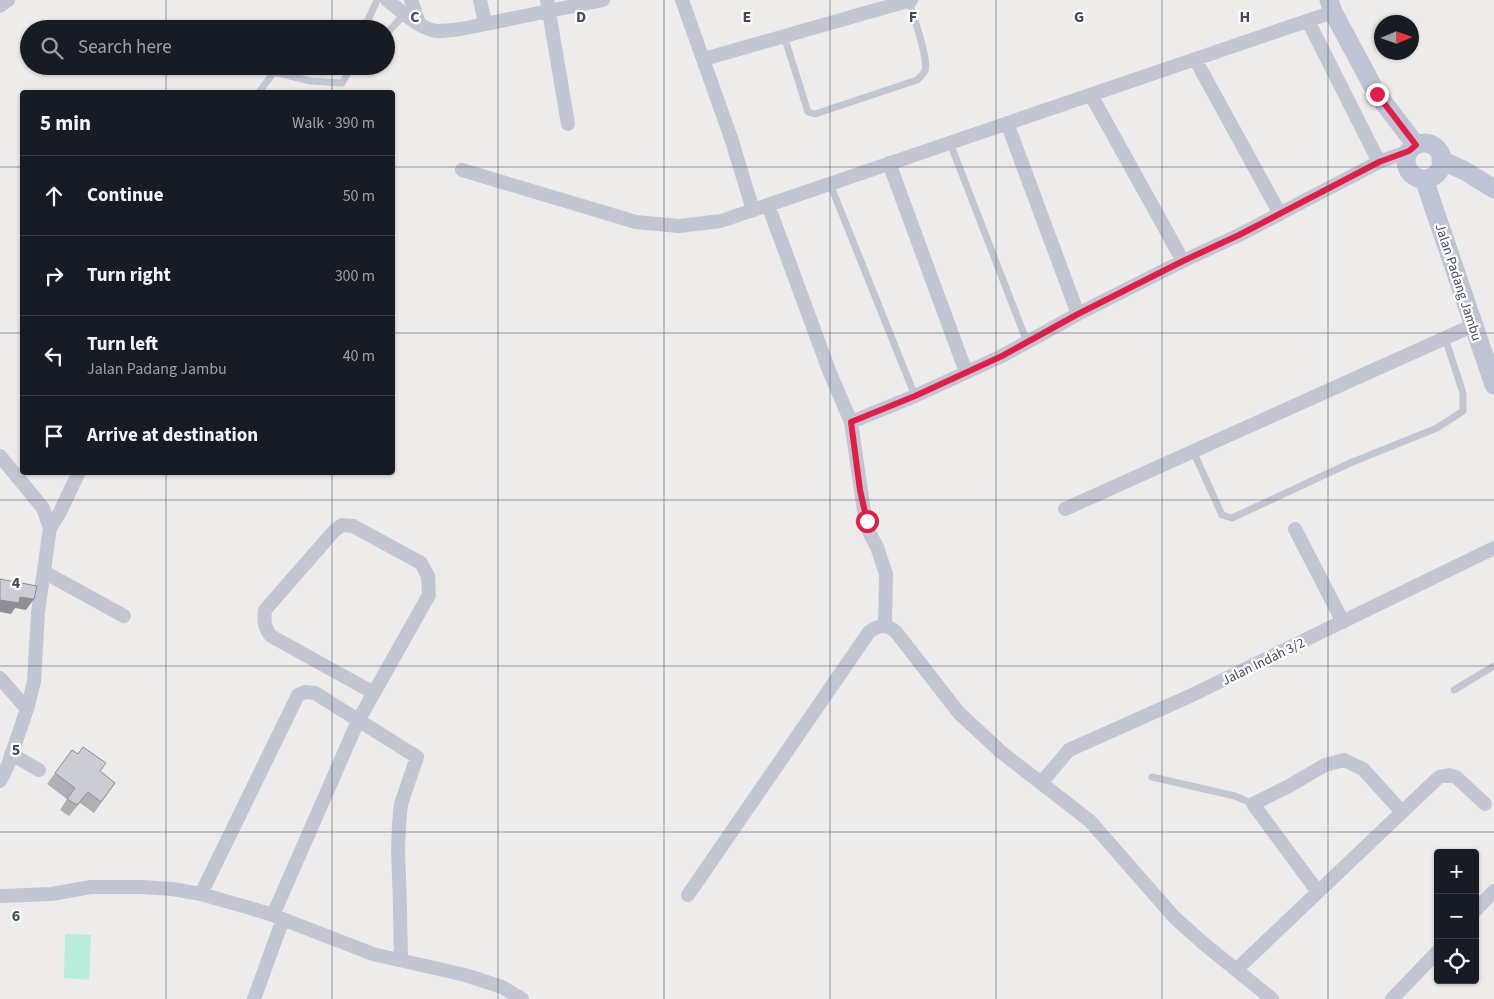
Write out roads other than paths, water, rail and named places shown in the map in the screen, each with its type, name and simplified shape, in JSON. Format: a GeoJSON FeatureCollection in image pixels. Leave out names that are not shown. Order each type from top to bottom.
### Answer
{"type":"FeatureCollection","features":[{"type":"Feature","properties":{"kind":"street"},"geometry":{"type":"LineString","coordinates":[[0,6],[8,0]]}},
{"type":"Feature","properties":{"kind":"street"},"geometry":{"type":"LineString","coordinates":[[387,0],[419,23],[429,29],[438,31],[485,23],[548,5],[603,0]]}},
{"type":"Feature","properties":{"kind":"street"},"geometry":{"type":"LineString","coordinates":[[411,0],[419,23]]}},
{"type":"Feature","properties":{"kind":"street"},"geometry":{"type":"LineString","coordinates":[[480,0],[485,23]]}},
{"type":"Feature","properties":{"kind":"street"},"geometry":{"type":"LineString","coordinates":[[682,0],[731,138],[753,210]]}},
{"type":"Feature","properties":{"kind":"street"},"geometry":{"type":"LineString","coordinates":[[704,59],[910,0]]}},
{"type":"Feature","properties":{"kind":"street"},"geometry":{"type":"LineString","coordinates":[[548,5],[568,124]]}},
{"type":"Feature","properties":{"kind":"street"},"geometry":{"type":"LineString","coordinates":[[462,170],[636,222],[680,226],[701,225],[721,221],[1308,21],[1331,6],[1377,94],[1412,148]]}},
{"type":"Feature","properties":{"kind":"street"},"geometry":{"type":"LineString","coordinates":[[1308,21],[1379,162]]}},
{"type":"Feature","properties":{"kind":"street"},"geometry":{"type":"LineString","coordinates":[[1194,59],[1280,214]]}},
{"type":"Feature","properties":{"kind":"street"},"geometry":{"type":"LineString","coordinates":[[1091,95],[1183,261]]}},
{"type":"Feature","properties":{"kind":"street"},"geometry":{"type":"LineString","coordinates":[[1007,123],[1078,314]]}},
{"type":"Feature","properties":{"kind":"street"},"geometry":{"type":"LineString","coordinates":[[851,422],[915,396],[1002,356],[1078,314],[1280,214],[1379,162],[1412,148],[1427,144],[1437,149],[1441,166],[1435,175],[1424,179],[1414,176],[1410,172],[1406,162],[1412,148]]}},
{"type":"Feature","properties":{"kind":"street"},"geometry":{"type":"LineString","coordinates":[[1441,160],[1465,171],[1494,189]]}},
{"type":"Feature","properties":{"kind":"street"},"geometry":{"type":"LineString","coordinates":[[890,164],[966,372]]}},
{"type":"Feature","properties":{"kind":"street","name":"Jalan Padang Jambu"},"geometry":{"type":"LineString","coordinates":[[1424,179],[1494,385]]}},
{"type":"Feature","properties":{"kind":"street"},"geometry":{"type":"LineString","coordinates":[[768,205],[830,373],[851,422],[860,490],[867,525],[886,574],[885,626]]}},
{"type":"Feature","properties":{"kind":"street"},"geometry":{"type":"LineString","coordinates":[[1065,509],[1474,325]]}},
{"type":"Feature","properties":{"kind":"street"},"geometry":{"type":"LineString","coordinates":[[0,456],[43,508],[50,528]]}},
{"type":"Feature","properties":{"kind":"street"},"geometry":{"type":"LineString","coordinates":[[0,780],[27,709],[34,682],[38,612],[50,528],[59,514],[78,475]]}},
{"type":"Feature","properties":{"kind":"street"},"geometry":{"type":"LineString","coordinates":[[254,999],[278,917],[358,721],[374,693],[429,595],[428,576],[421,563],[353,526],[342,525],[334,531],[265,610],[264,622],[271,636],[374,693]]}},
{"type":"Feature","properties":{"kind":"street"},"geometry":{"type":"LineString","coordinates":[[1295,529],[1343,622]]}},
{"type":"Feature","properties":{"kind":"street","name":"Jalan Indah 3/2"},"geometry":{"type":"LineString","coordinates":[[1041,783],[1070,750],[1190,696],[1494,548]]}},
{"type":"Feature","properties":{"kind":"street"},"geometry":{"type":"LineString","coordinates":[[44,572],[124,616]]}},
{"type":"Feature","properties":{"kind":"street"},"geometry":{"type":"LineString","coordinates":[[688,895],[869,632],[874,628],[885,626],[896,632],[959,713],[1001,752],[1090,821],[1174,917],[1272,999]]}},
{"type":"Feature","properties":{"kind":"street"},"geometry":{"type":"LineString","coordinates":[[0,678],[27,709]]}},
{"type":"Feature","properties":{"kind":"street"},"geometry":{"type":"LineString","coordinates":[[201,894],[298,696],[305,692],[315,693],[417,757],[401,804],[399,824],[400,960]]}},
{"type":"Feature","properties":{"kind":"street"},"geometry":{"type":"LineString","coordinates":[[11,754],[39,770]]}},
{"type":"Feature","properties":{"kind":"street"},"geometry":{"type":"LineString","coordinates":[[1318,892],[1253,804],[1325,765],[1344,760],[1363,769],[1402,812]]}},
{"type":"Feature","properties":{"kind":"street"},"geometry":{"type":"LineString","coordinates":[[1236,970],[1439,777],[1449,775],[1456,777],[1484,804]]}},
{"type":"Feature","properties":{"kind":"street"},"geometry":{"type":"LineString","coordinates":[[0,896],[51,894],[91,887],[142,887],[201,894],[278,917],[373,954],[465,975],[502,987],[522,999]]}},
{"type":"Feature","properties":{"kind":"street"},"geometry":{"type":"LineString","coordinates":[[1479,907],[1494,891]]}},
{"type":"Feature","properties":{"kind":"street"},"geometry":{"type":"LineString","coordinates":[[1392,999],[1434,954]]}},
{"type":"Feature","properties":{"kind":"lane"},"geometry":{"type":"LineString","coordinates":[[368,20],[377,0]]}},
{"type":"Feature","properties":{"kind":"lane"},"geometry":{"type":"LineString","coordinates":[[784,36],[808,112],[815,114],[917,80],[922,76],[925,71],[924,56],[910,0]]}},
{"type":"Feature","properties":{"kind":"lane"},"geometry":{"type":"LineString","coordinates":[[395,25],[405,14]]}},
{"type":"Feature","properties":{"kind":"lane"},"geometry":{"type":"LineString","coordinates":[[260,90],[272,75]]}},
{"type":"Feature","properties":{"kind":"lane"},"geometry":{"type":"LineString","coordinates":[[286,75],[310,81],[342,83],[347,75]]}},
{"type":"Feature","properties":{"kind":"lane"},"geometry":{"type":"LineString","coordinates":[[950,143],[1027,342]]}},
{"type":"Feature","properties":{"kind":"lane"},"geometry":{"type":"LineString","coordinates":[[830,184],[915,396]]}},
{"type":"Feature","properties":{"kind":"lane"},"geometry":{"type":"LineString","coordinates":[[1193,452],[1222,515],[1232,518],[1350,463],[1436,428],[1463,411],[1463,393],[1446,338]]}},
{"type":"Feature","properties":{"kind":"lane"},"geometry":{"type":"LineString","coordinates":[[1454,690],[1494,666]]}},
{"type":"Feature","properties":{"kind":"lane"},"geometry":{"type":"LineString","coordinates":[[1152,777],[1235,796],[1253,804]]}}]}
